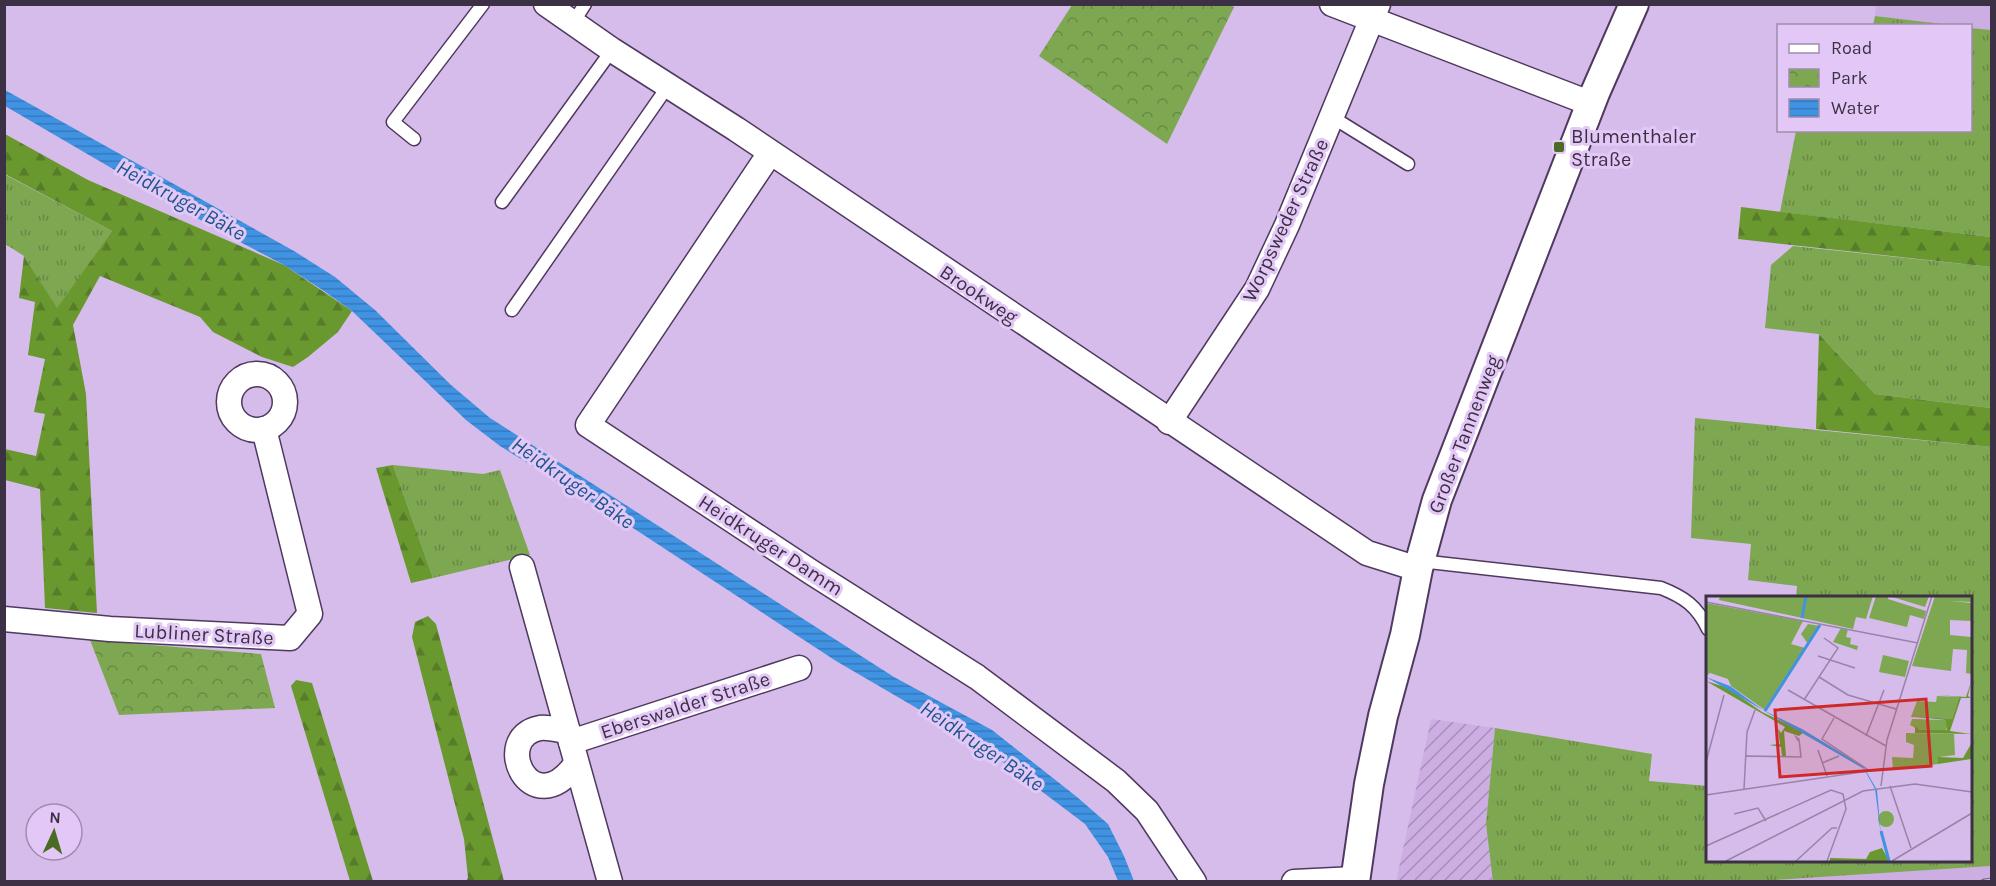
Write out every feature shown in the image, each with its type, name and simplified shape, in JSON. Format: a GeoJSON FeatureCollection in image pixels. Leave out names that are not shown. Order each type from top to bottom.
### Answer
{"type":"FeatureCollection","features":[{"type":"Feature","properties":{"kind":"street","name":"Brookweg"},"geometry":{"type":"LineString","coordinates":[[546,4],[579,14],[612,50],[770,153],[1367,553],[1419,565]]}},
{"type":"Feature","properties":{"kind":"street"},"geometry":{"type":"LineString","coordinates":[[1332,4],[1375,12],[1592,104]]}},
{"type":"Feature","properties":{"kind":"street","name":"Großer Tannenweg"},"geometry":{"type":"LineString","coordinates":[[1355,880],[1383,716],[1437,500],[1592,104],[1634,4]]}},
{"type":"Feature","properties":{"kind":"street","name":"Worpsweder Straße"},"geometry":{"type":"LineString","coordinates":[[1169,422],[1257,289],[1287,225],[1375,12]]}},
{"type":"Feature","properties":{"kind":"street","name":"Heidkruger Damm"},"geometry":{"type":"LineString","coordinates":[[770,153],[588,426],[977,677],[1107,774],[1147,811],[1194,882]]}},
{"type":"Feature","properties":{"kind":"street","name":"Lubliner Straße"},"geometry":{"type":"LineString","coordinates":[[4,619],[110,629],[290,638],[310,614],[264,429]]}},
{"type":"Feature","properties":{"kind":"street"},"geometry":{"type":"LineString","coordinates":[[522,567],[610,882]]}},
{"type":"Feature","properties":{"kind":"street","name":"Eberswalder Straße"},"geometry":{"type":"LineString","coordinates":[[572,746],[799,668]]}},
{"type":"Feature","properties":{"kind":"street"},"geometry":{"type":"LineString","coordinates":[[1294,882],[1355,880]]}},
{"type":"Feature","properties":{"kind":"lane"},"geometry":{"type":"LineString","coordinates":[[414,139],[393,122],[483,4]]}},
{"type":"Feature","properties":{"kind":"lane"},"geometry":{"type":"LineString","coordinates":[[502,202],[612,50]]}},
{"type":"Feature","properties":{"kind":"lane"},"geometry":{"type":"LineString","coordinates":[[512,310],[668,86]]}},
{"type":"Feature","properties":{"kind":"lane"},"geometry":{"type":"LineString","coordinates":[[1332,117],[1408,164]]}},
{"type":"Feature","properties":{"kind":"lane"},"geometry":{"type":"LineString","coordinates":[[1419,565],[1661,588],[1682,597],[1701,614],[1706,625]]}},
{"type":"Feature","properties":{"kind":"shaded area"},"geometry":{"type":"Polygon","coordinates":[[[1876,5],[1991,5],[1991,31],[1972,28],[1972,24],[1939,24],[1875,16],[1876,5]]]}},
{"type":"Feature","properties":{"kind":"shaded area"},"geometry":{"type":"Polygon","coordinates":[[[1431,719],[1495,728],[1486,824],[1493,881],[1396,882],[1431,719]]]}},
{"type":"Feature","properties":{"kind":"shaded area"},"geometry":{"type":"Polygon","coordinates":[[[1991,866],[1991,881],[1744,882],[1866,874],[1991,866]]]}},
{"type":"Feature","properties":{"kind":"green space"},"geometry":{"type":"Polygon","coordinates":[[[1227,4],[1234,7],[1167,144],[1039,56],[1072,5],[1227,4]]]}},
{"type":"Feature","properties":{"kind":"green space"},"geometry":{"type":"Polygon","coordinates":[[[1875,16],[1942,24],[1873,24],[1875,16]]]}},
{"type":"Feature","properties":{"kind":"green space"},"geometry":{"type":"Polygon","coordinates":[[[1972,28],[1991,30],[1991,237],[1780,212],[1796,132],[1972,132],[1972,28]]]}},
{"type":"Feature","properties":{"kind":"green space"},"geometry":{"type":"Polygon","coordinates":[[[5,134],[88,180],[284,265],[352,311],[338,332],[293,367],[262,357],[213,332],[200,317],[100,276],[73,325],[86,394],[97,613],[45,608],[40,489],[5,480],[5,449],[36,456],[45,414],[34,412],[45,359],[28,355],[35,302],[19,298],[24,256],[57,308],[112,231],[5,174],[5,134]]]}},
{"type":"Feature","properties":{"kind":"green space"},"geometry":{"type":"Polygon","coordinates":[[[4,174],[112,231],[57,309],[24,256],[5,244],[4,174]]]}},
{"type":"Feature","properties":{"kind":"green space"},"geometry":{"type":"Polygon","coordinates":[[[1741,207],[1991,237],[1991,267],[1738,239],[1741,207]]]}},
{"type":"Feature","properties":{"kind":"green space"},"geometry":{"type":"Polygon","coordinates":[[[1793,246],[1991,267],[1991,408],[1875,394],[1819,334],[1765,328],[1771,265],[1793,246]]]}},
{"type":"Feature","properties":{"kind":"green space"},"geometry":{"type":"Polygon","coordinates":[[[1819,334],[1875,394],[1991,408],[1991,447],[1816,429],[1819,334]]]}},
{"type":"Feature","properties":{"kind":"green space"},"geometry":{"type":"Polygon","coordinates":[[[1695,418],[1991,447],[1991,866],[1744,882],[1493,882],[1486,824],[1495,728],[1652,754],[1649,781],[1706,786],[1706,862],[1972,862],[1972,596],[1796,596],[1797,586],[1748,580],[1751,544],[1691,538],[1695,418]]]}},
{"type":"Feature","properties":{"kind":"green space"},"geometry":{"type":"Polygon","coordinates":[[[393,465],[483,474],[500,470],[530,555],[433,578],[393,465]]]}},
{"type":"Feature","properties":{"kind":"green space"},"geometry":{"type":"Polygon","coordinates":[[[393,465],[433,578],[411,583],[376,468],[393,465]]]}},
{"type":"Feature","properties":{"kind":"green space"},"geometry":{"type":"Polygon","coordinates":[[[428,616],[436,624],[504,881],[466,881],[468,878],[464,839],[412,637],[415,622],[428,616]]]}},
{"type":"Feature","properties":{"kind":"green space"},"geometry":{"type":"Polygon","coordinates":[[[90,640],[261,654],[275,708],[119,715],[90,640]]]}},
{"type":"Feature","properties":{"kind":"green space"},"geometry":{"type":"Polygon","coordinates":[[[296,680],[312,683],[373,881],[350,881],[291,686],[296,680]]]}},
{"type":"Feature","properties":{"kind":"water","name":"Heidkruger Bäke"},"geometry":{"type":"Polygon","coordinates":[[[5,90],[294,251],[335,277],[375,310],[451,385],[490,418],[894,677],[992,730],[1108,824],[1134,881],[1118,881],[1108,857],[1085,824],[980,745],[836,661],[630,526],[500,446],[466,420],[352,311],[284,265],[221,232],[5,106],[5,90]]]}},
{"type":"Feature","properties":{"kind":"railway"},"geometry":{"type":"LineString","coordinates":[[1984,882],[1992,881]]}},
{"type":"Feature","properties":{"kind":"place","name":"Blumenthaler Straße"},"geometry":{"type":"Point","coordinates":[1559,147]}}]}
